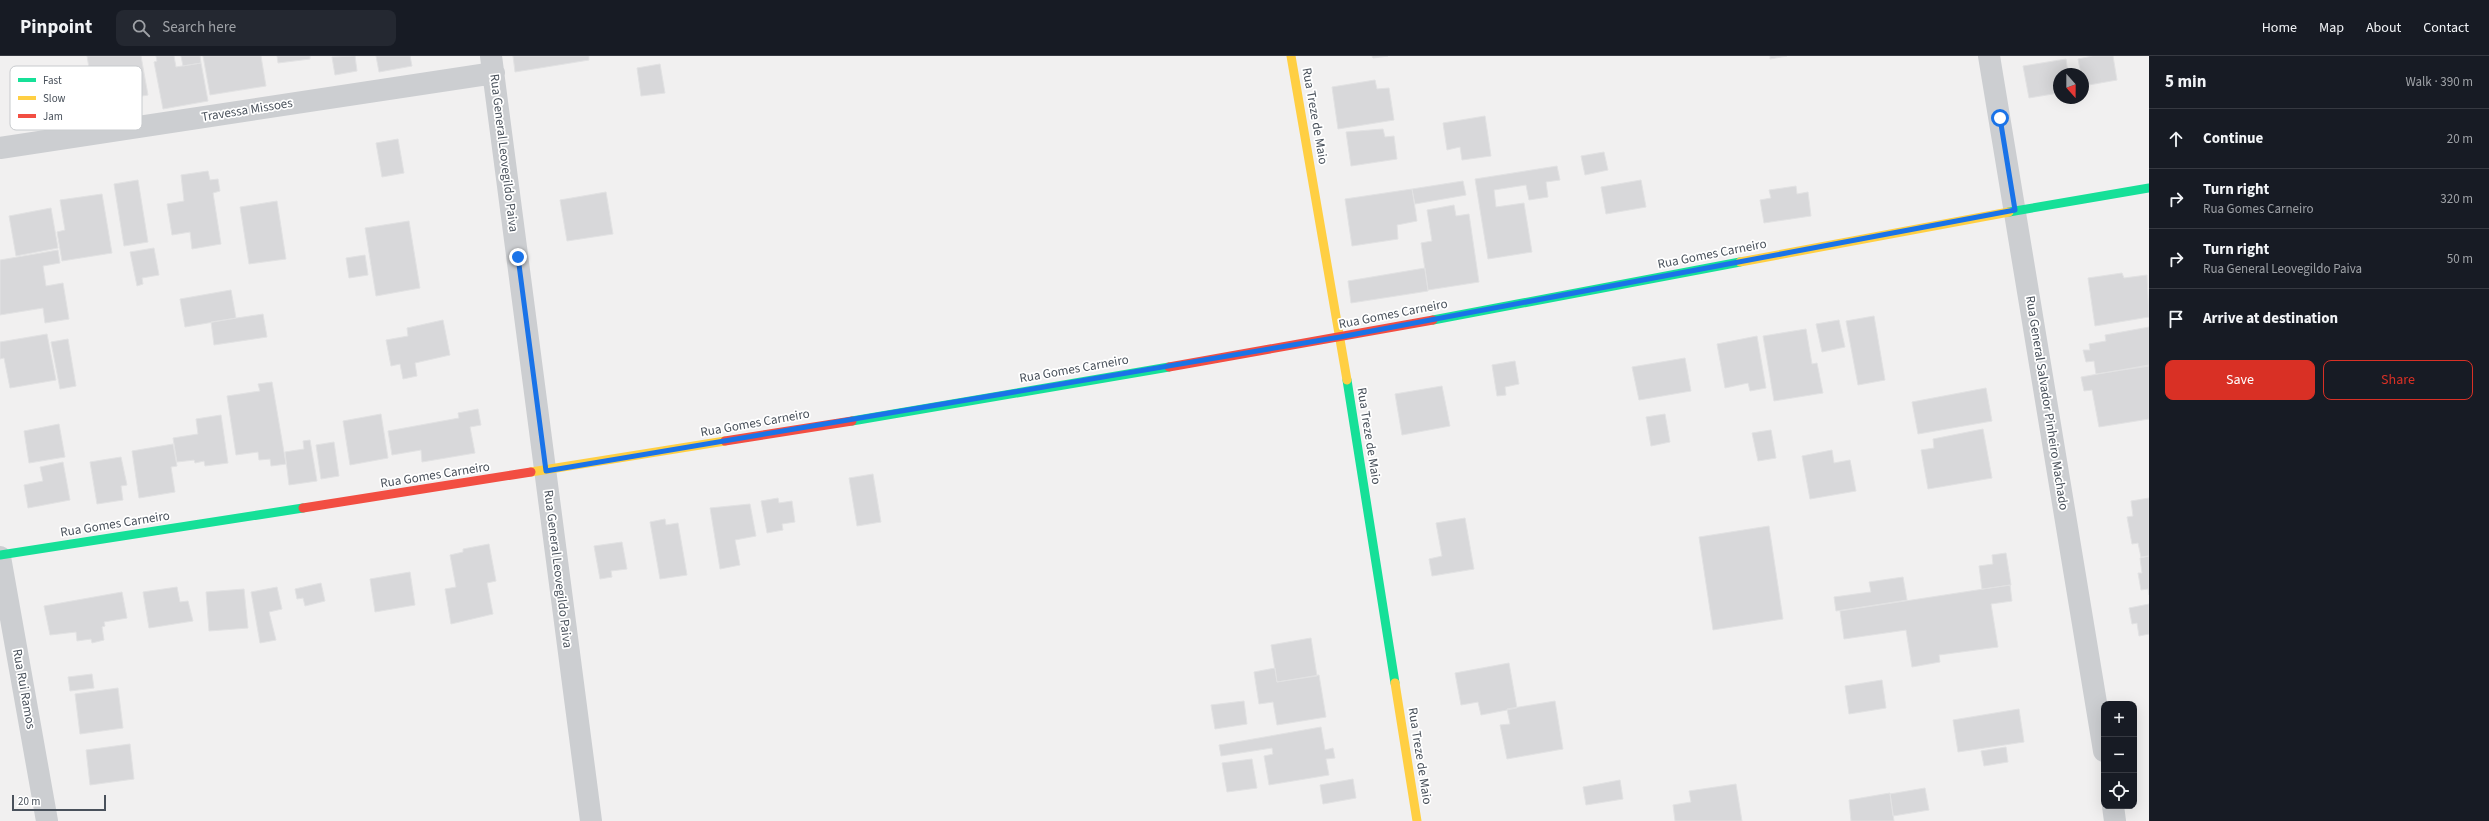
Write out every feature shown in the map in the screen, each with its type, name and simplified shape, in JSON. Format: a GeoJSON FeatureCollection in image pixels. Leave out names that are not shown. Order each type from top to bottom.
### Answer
{"type":"FeatureCollection","features":[{"type":"Feature","properties":{"kind":"street","name":"Rua Treze de Maio"},"geometry":{"type":"LineString","coordinates":[[1291,56],[1340,337],[1417,821]]}},
{"type":"Feature","properties":{"kind":"street","name":"Rua General Salvador Pinheiro Machado"},"geometry":{"type":"LineString","coordinates":[[1989,56],[2102,737]]}},
{"type":"Feature","properties":{"kind":"street","name":"Travessa Missoes"},"geometry":{"type":"LineString","coordinates":[[142,124],[493,64]]}},
{"type":"Feature","properties":{"kind":"street","name":"Rua General Leovegildo Paiva"},"geometry":{"type":"LineString","coordinates":[[493,64],[591,821]]}},
{"type":"Feature","properties":{"kind":"street","name":"Travessa Missoes"},"geometry":{"type":"LineString","coordinates":[[0,148],[106,130]]}},
{"type":"Feature","properties":{"kind":"street","name":"Rua Gomes Carneiro"},"geometry":{"type":"LineString","coordinates":[[0,556],[546,471],[1340,337],[2015,210],[2149,188]]}},
{"type":"Feature","properties":{"kind":"street","name":"Rua Rui Ramos"},"geometry":{"type":"LineString","coordinates":[[0,556],[47,821]]}},
{"type":"Feature","properties":{"kind":"street"},"geometry":{"type":"LineString","coordinates":[[2114,809],[2116,821]]}},
{"type":"Feature","properties":{"kind":"building"},"geometry":{"type":"Polygon","coordinates":[[[87,56],[141,56],[148,95],[142,96],[142,66],[89,66],[87,56]]]}},
{"type":"Feature","properties":{"kind":"building"},"geometry":{"type":"Polygon","coordinates":[[[156,56],[174,56],[176,67],[201,63],[208,101],[163,109],[154,62],[157,61],[156,56]]]}},
{"type":"Feature","properties":{"kind":"building"},"geometry":{"type":"Polygon","coordinates":[[[181,56],[200,56],[201,63],[183,66],[181,56]]]}},
{"type":"Feature","properties":{"kind":"building"},"geometry":{"type":"Polygon","coordinates":[[[203,56],[261,56],[266,86],[210,95],[203,56]]]}},
{"type":"Feature","properties":{"kind":"building"},"geometry":{"type":"Polygon","coordinates":[[[277,56],[310,56],[310,59],[278,63],[277,56]]]}},
{"type":"Feature","properties":{"kind":"building"},"geometry":{"type":"Polygon","coordinates":[[[355,56],[357,71],[335,75],[332,57],[355,56]]]}},
{"type":"Feature","properties":{"kind":"building"},"geometry":{"type":"Polygon","coordinates":[[[376,56],[410,56],[412,66],[379,72],[376,56]]]}},
{"type":"Feature","properties":{"kind":"building"},"geometry":{"type":"Polygon","coordinates":[[[513,56],[589,56],[589,60],[515,72],[513,56]]]}},
{"type":"Feature","properties":{"kind":"building"},"geometry":{"type":"Polygon","coordinates":[[[1372,56],[1388,56],[1373,58],[1372,56]]]}},
{"type":"Feature","properties":{"kind":"building"},"geometry":{"type":"Polygon","coordinates":[[[1770,56],[1787,56],[1770,59],[1770,56]]]}},
{"type":"Feature","properties":{"kind":"building"},"geometry":{"type":"Polygon","coordinates":[[[2093,56],[2113,56],[2117,80],[2089,85],[2089,68],[2080,68],[2078,59],[2093,56]]]}},
{"type":"Feature","properties":{"kind":"building"},"geometry":{"type":"Polygon","coordinates":[[[2066,59],[2067,68],[2053,68],[2053,94],[2029,98],[2023,66],[2066,59]]]}},
{"type":"Feature","properties":{"kind":"building"},"geometry":{"type":"Polygon","coordinates":[[[660,64],[665,93],[641,96],[637,68],[660,64]]]}},
{"type":"Feature","properties":{"kind":"building"},"geometry":{"type":"Polygon","coordinates":[[[1375,80],[1377,89],[1389,88],[1394,120],[1338,129],[1332,87],[1375,80]]]}},
{"type":"Feature","properties":{"kind":"building"},"geometry":{"type":"Polygon","coordinates":[[[1485,116],[1491,156],[1462,160],[1460,147],[1447,150],[1443,123],[1485,116]]]}},
{"type":"Feature","properties":{"kind":"building"},"geometry":{"type":"Polygon","coordinates":[[[1383,129],[1385,137],[1394,136],[1397,159],[1351,166],[1346,132],[1383,129]]]}},
{"type":"Feature","properties":{"kind":"building"},"geometry":{"type":"Polygon","coordinates":[[[398,139],[404,173],[382,177],[376,143],[398,139]]]}},
{"type":"Feature","properties":{"kind":"building"},"geometry":{"type":"Polygon","coordinates":[[[1604,152],[1608,170],[1585,175],[1581,156],[1604,152]]]}},
{"type":"Feature","properties":{"kind":"building"},"geometry":{"type":"Polygon","coordinates":[[[1557,166],[1560,180],[1546,182],[1548,197],[1529,200],[1526,185],[1494,190],[1496,207],[1524,203],[1532,252],[1488,259],[1475,179],[1557,166]]]}},
{"type":"Feature","properties":{"kind":"building"},"geometry":{"type":"Polygon","coordinates":[[[208,171],[210,180],[218,179],[220,191],[213,193],[221,244],[192,249],[190,232],[172,235],[167,204],[184,201],[181,175],[208,171]]]}},
{"type":"Feature","properties":{"kind":"building"},"geometry":{"type":"Polygon","coordinates":[[[138,180],[148,242],[124,246],[114,184],[138,180]]]}},
{"type":"Feature","properties":{"kind":"building"},"geometry":{"type":"Polygon","coordinates":[[[1641,180],[1646,207],[1606,214],[1601,187],[1641,180]]]}},
{"type":"Feature","properties":{"kind":"building"},"geometry":{"type":"Polygon","coordinates":[[[1463,181],[1466,195],[1415,204],[1412,189],[1463,181]]]}},
{"type":"Feature","properties":{"kind":"building"},"geometry":{"type":"Polygon","coordinates":[[[1796,186],[1797,194],[1808,192],[1811,216],[1764,223],[1760,200],[1771,198],[1769,190],[1796,186]]]}},
{"type":"Feature","properties":{"kind":"building"},"geometry":{"type":"Polygon","coordinates":[[[1412,189],[1417,221],[1397,225],[1398,239],[1352,246],[1345,199],[1412,189]]]}},
{"type":"Feature","properties":{"kind":"building"},"geometry":{"type":"Polygon","coordinates":[[[606,192],[613,234],[567,241],[560,200],[606,192]]]}},
{"type":"Feature","properties":{"kind":"building"},"geometry":{"type":"Polygon","coordinates":[[[102,194],[112,253],[62,261],[57,232],[65,230],[60,200],[102,194]]]}},
{"type":"Feature","properties":{"kind":"building"},"geometry":{"type":"Polygon","coordinates":[[[277,201],[286,259],[249,264],[240,207],[277,201]]]}},
{"type":"Feature","properties":{"kind":"building"},"geometry":{"type":"Polygon","coordinates":[[[1454,205],[1456,216],[1469,214],[1479,282],[1428,290],[1421,243],[1432,241],[1427,210],[1454,205]]]}},
{"type":"Feature","properties":{"kind":"building"},"geometry":{"type":"Polygon","coordinates":[[[51,208],[58,248],[16,256],[9,216],[51,208]]]}},
{"type":"Feature","properties":{"kind":"building"},"geometry":{"type":"Polygon","coordinates":[[[409,221],[420,288],[376,296],[365,228],[409,221]]]}},
{"type":"Feature","properties":{"kind":"building"},"geometry":{"type":"Polygon","coordinates":[[[154,248],[159,275],[142,278],[143,284],[137,286],[130,252],[154,248]]]}},
{"type":"Feature","properties":{"kind":"building"},"geometry":{"type":"Polygon","coordinates":[[[58,250],[60,263],[43,266],[46,286],[63,283],[69,319],[45,323],[43,308],[0,315],[0,260],[58,250]]]}},
{"type":"Feature","properties":{"kind":"building"},"geometry":{"type":"Polygon","coordinates":[[[365,255],[368,275],[349,278],[346,258],[365,255]]]}},
{"type":"Feature","properties":{"kind":"building"},"geometry":{"type":"Polygon","coordinates":[[[1425,268],[1428,291],[1351,303],[1348,281],[1425,268]]]}},
{"type":"Feature","properties":{"kind":"building"},"geometry":{"type":"Polygon","coordinates":[[[2122,273],[2124,278],[2147,275],[2149,317],[2095,326],[2088,278],[2122,273]]]}},
{"type":"Feature","properties":{"kind":"building"},"geometry":{"type":"Polygon","coordinates":[[[231,290],[236,318],[185,327],[180,299],[231,290]]]}},
{"type":"Feature","properties":{"kind":"building"},"geometry":{"type":"Polygon","coordinates":[[[263,314],[267,337],[214,345],[211,322],[263,314]]]}},
{"type":"Feature","properties":{"kind":"building"},"geometry":{"type":"Polygon","coordinates":[[[1874,316],[1885,380],[1858,385],[1846,321],[1874,316]]]}},
{"type":"Feature","properties":{"kind":"building"},"geometry":{"type":"Polygon","coordinates":[[[443,320],[450,355],[415,363],[417,376],[403,379],[400,364],[391,366],[386,340],[408,336],[407,328],[443,320]]]}},
{"type":"Feature","properties":{"kind":"building"},"geometry":{"type":"Polygon","coordinates":[[[1839,320],[1845,347],[1822,352],[1816,324],[1839,320]]]}},
{"type":"Feature","properties":{"kind":"building"},"geometry":{"type":"Polygon","coordinates":[[[2149,327],[2149,366],[2096,374],[2094,361],[2086,362],[2083,350],[2090,350],[2089,344],[2106,341],[2105,335],[2149,327]]]}},
{"type":"Feature","properties":{"kind":"building"},"geometry":{"type":"Polygon","coordinates":[[[1806,329],[1812,364],[1817,363],[1823,393],[1774,401],[1763,336],[1806,329]]]}},
{"type":"Feature","properties":{"kind":"building"},"geometry":{"type":"Polygon","coordinates":[[[47,334],[56,380],[10,388],[4,358],[0,359],[0,342],[47,334]]]}},
{"type":"Feature","properties":{"kind":"building"},"geometry":{"type":"Polygon","coordinates":[[[1757,336],[1766,388],[1750,391],[1748,383],[1725,388],[1717,344],[1757,336]]]}},
{"type":"Feature","properties":{"kind":"building"},"geometry":{"type":"Polygon","coordinates":[[[68,339],[76,386],[60,389],[51,342],[68,339]]]}},
{"type":"Feature","properties":{"kind":"building"},"geometry":{"type":"Polygon","coordinates":[[[1685,358],[1691,391],[1639,400],[1632,367],[1685,358]]]}},
{"type":"Feature","properties":{"kind":"building"},"geometry":{"type":"Polygon","coordinates":[[[1515,361],[1519,384],[1505,387],[1506,395],[1497,396],[1492,365],[1515,361]]]}},
{"type":"Feature","properties":{"kind":"building"},"geometry":{"type":"Polygon","coordinates":[[[2149,365],[2149,419],[2099,427],[2092,390],[2084,391],[2081,377],[2149,365]]]}},
{"type":"Feature","properties":{"kind":"building"},"geometry":{"type":"Polygon","coordinates":[[[272,382],[286,464],[271,466],[270,459],[259,460],[258,452],[236,455],[227,396],[260,391],[258,384],[272,382]]]}},
{"type":"Feature","properties":{"kind":"building"},"geometry":{"type":"Polygon","coordinates":[[[1442,386],[1450,426],[1402,435],[1395,394],[1442,386]]]}},
{"type":"Feature","properties":{"kind":"building"},"geometry":{"type":"Polygon","coordinates":[[[1986,388],[1992,421],[1918,434],[1912,402],[1986,388]]]}},
{"type":"Feature","properties":{"kind":"building"},"geometry":{"type":"Polygon","coordinates":[[[478,409],[481,425],[470,427],[475,453],[422,462],[421,450],[392,455],[388,431],[459,418],[458,413],[478,409]]]}},
{"type":"Feature","properties":{"kind":"building"},"geometry":{"type":"Polygon","coordinates":[[[381,414],[388,458],[350,465],[343,421],[381,414]]]}},
{"type":"Feature","properties":{"kind":"building"},"geometry":{"type":"Polygon","coordinates":[[[1665,414],[1670,442],[1651,446],[1646,417],[1665,414]]]}},
{"type":"Feature","properties":{"kind":"building"},"geometry":{"type":"Polygon","coordinates":[[[221,415],[228,463],[205,466],[204,461],[195,463],[194,460],[177,462],[173,438],[198,434],[196,419],[221,415]]]}},
{"type":"Feature","properties":{"kind":"building"},"geometry":{"type":"Polygon","coordinates":[[[59,424],[65,457],[29,463],[24,431],[59,424]]]}},
{"type":"Feature","properties":{"kind":"building"},"geometry":{"type":"Polygon","coordinates":[[[1983,429],[1992,478],[1928,489],[1921,450],[1934,448],[1933,439],[1983,429]]]}},
{"type":"Feature","properties":{"kind":"building"},"geometry":{"type":"Polygon","coordinates":[[[1771,430],[1776,458],[1758,461],[1752,433],[1771,430]]]}},
{"type":"Feature","properties":{"kind":"building"},"geometry":{"type":"Polygon","coordinates":[[[310,440],[317,481],[289,485],[285,452],[304,449],[303,441],[310,440]]]}},
{"type":"Feature","properties":{"kind":"building"},"geometry":{"type":"Polygon","coordinates":[[[334,442],[339,476],[321,479],[316,445],[334,442]]]}},
{"type":"Feature","properties":{"kind":"building"},"geometry":{"type":"Polygon","coordinates":[[[173,444],[177,466],[171,467],[175,492],[139,498],[132,451],[173,444]]]}},
{"type":"Feature","properties":{"kind":"building"},"geometry":{"type":"Polygon","coordinates":[[[1832,450],[1834,463],[1850,460],[1856,491],[1810,499],[1802,456],[1832,450]]]}},
{"type":"Feature","properties":{"kind":"building"},"geometry":{"type":"Polygon","coordinates":[[[121,457],[127,485],[121,486],[123,500],[97,504],[90,462],[121,457]]]}},
{"type":"Feature","properties":{"kind":"building"},"geometry":{"type":"Polygon","coordinates":[[[63,462],[70,500],[28,508],[24,485],[43,481],[40,467],[63,462]]]}},
{"type":"Feature","properties":{"kind":"building"},"geometry":{"type":"Polygon","coordinates":[[[873,474],[881,522],[857,526],[849,478],[873,474]]]}},
{"type":"Feature","properties":{"kind":"building"},"geometry":{"type":"Polygon","coordinates":[[[778,498],[779,503],[792,501],[795,522],[782,524],[783,530],[767,533],[761,501],[778,498]]]}},
{"type":"Feature","properties":{"kind":"building"},"geometry":{"type":"Polygon","coordinates":[[[2149,498],[2149,556],[2141,557],[2138,543],[2132,544],[2127,517],[2133,516],[2131,501],[2149,498]]]}},
{"type":"Feature","properties":{"kind":"building"},"geometry":{"type":"Polygon","coordinates":[[[750,504],[756,536],[735,540],[740,565],[720,569],[710,508],[750,504]]]}},
{"type":"Feature","properties":{"kind":"building"},"geometry":{"type":"Polygon","coordinates":[[[1465,518],[1474,569],[1432,576],[1429,559],[1442,556],[1436,523],[1465,518]]]}},
{"type":"Feature","properties":{"kind":"building"},"geometry":{"type":"Polygon","coordinates":[[[665,519],[666,525],[678,523],[687,575],[660,579],[650,522],[665,519]]]}},
{"type":"Feature","properties":{"kind":"building"},"geometry":{"type":"Polygon","coordinates":[[[1769,526],[1783,619],[1713,630],[1699,537],[1769,526]]]}},
{"type":"Feature","properties":{"kind":"building"},"geometry":{"type":"Polygon","coordinates":[[[622,542],[627,569],[611,571],[612,577],[600,579],[594,546],[622,542]]]}},
{"type":"Feature","properties":{"kind":"building"},"geometry":{"type":"Polygon","coordinates":[[[489,544],[496,581],[487,583],[493,614],[451,624],[445,589],[456,587],[450,555],[463,552],[463,549],[489,544]]]}},
{"type":"Feature","properties":{"kind":"building"},"geometry":{"type":"Polygon","coordinates":[[[2006,553],[2011,585],[1982,589],[1979,566],[1993,564],[1992,555],[2006,553]]]}},
{"type":"Feature","properties":{"kind":"building"},"geometry":{"type":"Polygon","coordinates":[[[2149,556],[2149,595],[2148,589],[2141,590],[2138,573],[2142,573],[2140,558],[2149,556]]]}},
{"type":"Feature","properties":{"kind":"building"},"geometry":{"type":"Polygon","coordinates":[[[410,572],[415,605],[375,612],[370,579],[410,572]]]}},
{"type":"Feature","properties":{"kind":"building"},"geometry":{"type":"Polygon","coordinates":[[[1903,577],[1907,600],[1836,611],[1834,597],[1871,592],[1869,582],[1903,577]]]}},
{"type":"Feature","properties":{"kind":"building"},"geometry":{"type":"Polygon","coordinates":[[[321,583],[325,601],[305,606],[303,598],[297,599],[295,589],[321,583]]]}},
{"type":"Feature","properties":{"kind":"building"},"geometry":{"type":"Polygon","coordinates":[[[2010,585],[2012,601],[1991,604],[1998,647],[1939,655],[1940,662],[1912,667],[1906,630],[1844,639],[1840,611],[2010,585]]]}},
{"type":"Feature","properties":{"kind":"building"},"geometry":{"type":"Polygon","coordinates":[[[177,587],[180,602],[188,601],[193,621],[149,628],[143,592],[177,587]]]}},
{"type":"Feature","properties":{"kind":"building"},"geometry":{"type":"Polygon","coordinates":[[[277,587],[282,609],[269,612],[276,640],[260,643],[251,592],[277,587]]]}},
{"type":"Feature","properties":{"kind":"building"},"geometry":{"type":"Polygon","coordinates":[[[244,589],[248,628],[209,631],[206,592],[244,589]]]}},
{"type":"Feature","properties":{"kind":"building"},"geometry":{"type":"Polygon","coordinates":[[[122,592],[127,618],[104,622],[105,626],[102,627],[104,640],[92,643],[91,639],[77,641],[76,632],[50,635],[44,606],[122,592]]]}},
{"type":"Feature","properties":{"kind":"building"},"geometry":{"type":"Polygon","coordinates":[[[2149,604],[2149,634],[2139,636],[2137,623],[2132,624],[2129,608],[2149,604]]]}},
{"type":"Feature","properties":{"kind":"building"},"geometry":{"type":"Polygon","coordinates":[[[1311,638],[1317,676],[1277,682],[1271,645],[1311,638]]]}},
{"type":"Feature","properties":{"kind":"building"},"geometry":{"type":"Polygon","coordinates":[[[1509,663],[1517,708],[1481,715],[1478,702],[1461,705],[1455,673],[1509,663]]]}},
{"type":"Feature","properties":{"kind":"building"},"geometry":{"type":"Polygon","coordinates":[[[1275,668],[1277,682],[1319,675],[1326,717],[1277,725],[1273,702],[1259,704],[1254,672],[1275,668]]]}},
{"type":"Feature","properties":{"kind":"building"},"geometry":{"type":"Polygon","coordinates":[[[92,674],[94,688],[70,691],[68,677],[92,674]]]}},
{"type":"Feature","properties":{"kind":"building"},"geometry":{"type":"Polygon","coordinates":[[[1882,680],[1886,708],[1849,714],[1845,686],[1882,680]]]}},
{"type":"Feature","properties":{"kind":"building"},"geometry":{"type":"Polygon","coordinates":[[[118,688],[123,728],[80,734],[75,694],[118,688]]]}},
{"type":"Feature","properties":{"kind":"building"},"geometry":{"type":"Polygon","coordinates":[[[1244,701],[1247,724],[1215,729],[1211,705],[1244,701]]]}},
{"type":"Feature","properties":{"kind":"building"},"geometry":{"type":"Polygon","coordinates":[[[1555,701],[1563,749],[1507,759],[1500,725],[1510,724],[1507,709],[1555,701]]]}},
{"type":"Feature","properties":{"kind":"building"},"geometry":{"type":"Polygon","coordinates":[[[2019,709],[2024,742],[1958,752],[1953,720],[2019,709]]]}},
{"type":"Feature","properties":{"kind":"building"},"geometry":{"type":"Polygon","coordinates":[[[1321,727],[1325,750],[1333,748],[1335,758],[1326,759],[1329,775],[1269,785],[1264,756],[1273,754],[1272,748],[1221,756],[1219,745],[1321,727]]]}},
{"type":"Feature","properties":{"kind":"building"},"geometry":{"type":"Polygon","coordinates":[[[130,744],[134,779],[90,785],[86,750],[130,744]]]}},
{"type":"Feature","properties":{"kind":"building"},"geometry":{"type":"Polygon","coordinates":[[[2006,747],[2008,762],[1984,766],[1981,751],[2006,747]]]}},
{"type":"Feature","properties":{"kind":"building"},"geometry":{"type":"Polygon","coordinates":[[[1252,759],[1257,788],[1227,792],[1222,763],[1252,759]]]}},
{"type":"Feature","properties":{"kind":"building"},"geometry":{"type":"Polygon","coordinates":[[[1353,779],[1356,798],[1323,804],[1320,785],[1353,779]]]}},
{"type":"Feature","properties":{"kind":"building"},"geometry":{"type":"Polygon","coordinates":[[[1620,780],[1623,799],[1586,805],[1583,787],[1620,780]]]}},
{"type":"Feature","properties":{"kind":"building"},"geometry":{"type":"Polygon","coordinates":[[[1736,784],[1742,821],[1675,821],[1673,805],[1691,802],[1689,791],[1736,784]]]}},
{"type":"Feature","properties":{"kind":"building"},"geometry":{"type":"Polygon","coordinates":[[[1925,788],[1929,810],[1893,816],[1890,794],[1925,788]]]}},
{"type":"Feature","properties":{"kind":"building"},"geometry":{"type":"Polygon","coordinates":[[[1890,793],[1894,821],[1851,821],[1849,800],[1890,793]]]}},
{"type":"Feature","properties":{"kind":"traffic: fast"},"geometry":{"type":"LineString","coordinates":[[2009,212],[2149,188]]}},
{"type":"Feature","properties":{"kind":"traffic: fast"},"geometry":{"type":"LineString","coordinates":[[1433,320],[1740,262]]}},
{"type":"Feature","properties":{"kind":"traffic: fast"},"geometry":{"type":"LineString","coordinates":[[852,421],[1169,367]]}},
{"type":"Feature","properties":{"kind":"traffic: fast"},"geometry":{"type":"LineString","coordinates":[[1347,380],[1395,683]]}},
{"type":"Feature","properties":{"kind":"traffic: fast"},"geometry":{"type":"LineString","coordinates":[[0,555],[303,508]]}},
{"type":"Feature","properties":{"kind":"traffic: slow"},"geometry":{"type":"LineString","coordinates":[[1291,56],[1347,380]]}},
{"type":"Feature","properties":{"kind":"traffic: slow"},"geometry":{"type":"LineString","coordinates":[[1740,262],[2009,212]]}},
{"type":"Feature","properties":{"kind":"traffic: slow"},"geometry":{"type":"LineString","coordinates":[[531,472],[725,441]]}},
{"type":"Feature","properties":{"kind":"traffic: slow"},"geometry":{"type":"LineString","coordinates":[[1395,683],[1417,821]]}},
{"type":"Feature","properties":{"kind":"traffic: jam"},"geometry":{"type":"LineString","coordinates":[[1169,367],[1433,320]]}},
{"type":"Feature","properties":{"kind":"traffic: jam"},"geometry":{"type":"LineString","coordinates":[[725,441],[852,421]]}},
{"type":"Feature","properties":{"kind":"traffic: jam"},"geometry":{"type":"LineString","coordinates":[[303,508],[531,472]]}},
{"type":"Feature","properties":{"kind":"route"},"geometry":{"type":"LineString","coordinates":[[518,257],[546,471],[1340,337],[2015,210],[2000,118]]}}]}
